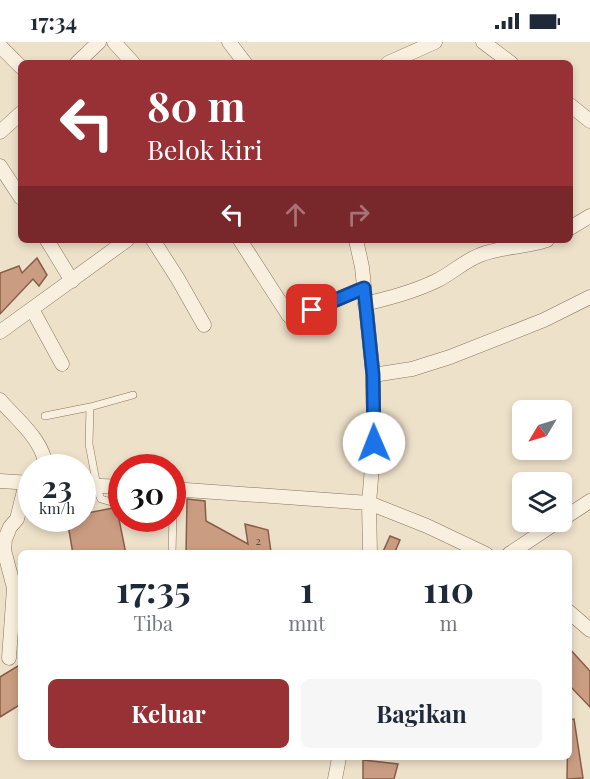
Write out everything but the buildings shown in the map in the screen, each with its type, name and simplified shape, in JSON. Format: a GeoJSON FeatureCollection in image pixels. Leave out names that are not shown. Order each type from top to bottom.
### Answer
{"type":"FeatureCollection","features":[{"type":"Feature","properties":{"kind":"street"},"geometry":{"type":"LineString","coordinates":[[80,60],[99,42]]}},
{"type":"Feature","properties":{"kind":"street"},"geometry":{"type":"LineString","coordinates":[[114,42],[130,60]]}},
{"type":"Feature","properties":{"kind":"street"},"geometry":{"type":"LineString","coordinates":[[229,42],[243,60]]}},
{"type":"Feature","properties":{"kind":"street"},"geometry":{"type":"LineString","coordinates":[[395,60],[435,42]]}},
{"type":"Feature","properties":{"kind":"street"},"geometry":{"type":"LineString","coordinates":[[483,42],[507,60]]}},
{"type":"Feature","properties":{"kind":"street"},"geometry":{"type":"LineString","coordinates":[[0,46],[18,64]]}},
{"type":"Feature","properties":{"kind":"street"},"geometry":{"type":"LineString","coordinates":[[573,107],[590,121]]}},
{"type":"Feature","properties":{"kind":"street"},"geometry":{"type":"LineString","coordinates":[[0,132],[18,116]]}},
{"type":"Feature","properties":{"kind":"street"},"geometry":{"type":"LineString","coordinates":[[0,166],[18,193]]}},
{"type":"Feature","properties":{"kind":"street"},"geometry":{"type":"LineString","coordinates":[[573,226],[590,216]]}},
{"type":"Feature","properties":{"kind":"street"},"geometry":{"type":"LineString","coordinates":[[49,243],[72,281]]}},
{"type":"Feature","properties":{"kind":"street"},"geometry":{"type":"LineString","coordinates":[[0,332],[123,243]]}},
{"type":"Feature","properties":{"kind":"street"},"geometry":{"type":"LineString","coordinates":[[155,243],[204,325]]}},
{"type":"Feature","properties":{"kind":"street"},"geometry":{"type":"LineString","coordinates":[[242,243],[289,316],[295,317],[364,288]]}},
{"type":"Feature","properties":{"kind":"street"},"geometry":{"type":"LineString","coordinates":[[356,243],[364,288],[373,375],[374,443],[369,503],[370,550]]}},
{"type":"Feature","properties":{"kind":"street"},"geometry":{"type":"LineString","coordinates":[[365,304],[403,295],[436,281],[478,256],[501,247],[520,247],[535,243]]}},
{"type":"Feature","properties":{"kind":"street"},"geometry":{"type":"LineString","coordinates":[[373,375],[412,369],[450,357],[544,320],[590,297]]}},
{"type":"Feature","properties":{"kind":"street"},"geometry":{"type":"LineString","coordinates":[[32,309],[62,364]]}},
{"type":"Feature","properties":{"kind":"street"},"geometry":{"type":"LineString","coordinates":[[0,400],[37,442],[43,454]]}},
{"type":"Feature","properties":{"kind":"street"},"geometry":{"type":"LineString","coordinates":[[0,481],[18,482]]}},
{"type":"Feature","properties":{"kind":"street"},"geometry":{"type":"LineString","coordinates":[[97,485],[108,486]]}},
{"type":"Feature","properties":{"kind":"street"},"geometry":{"type":"LineString","coordinates":[[186,490],[369,503],[427,526],[478,550]]}},
{"type":"Feature","properties":{"kind":"street"},"geometry":{"type":"LineString","coordinates":[[572,513],[590,501]]}},
{"type":"Feature","properties":{"kind":"street"},"geometry":{"type":"LineString","coordinates":[[9,658],[14,588],[4,550],[5,538],[18,516]]}},
{"type":"Feature","properties":{"kind":"street"},"geometry":{"type":"LineString","coordinates":[[515,550],[542,532]]}},
{"type":"Feature","properties":{"kind":"street"},"geometry":{"type":"LineString","coordinates":[[572,614],[590,630]]}},
{"type":"Feature","properties":{"kind":"street"},"geometry":{"type":"LineString","coordinates":[[335,779],[339,760]]}},
{"type":"Feature","properties":{"kind":"lane"},"geometry":{"type":"LineString","coordinates":[[45,416],[133,395]]}},
{"type":"Feature","properties":{"kind":"lane"},"geometry":{"type":"LineString","coordinates":[[90,407],[89,444],[101,500],[108,502]]}},
{"type":"Feature","properties":{"kind":"lane"},"geometry":{"type":"LineString","coordinates":[[172,550],[173,532]]}},
{"type":"Feature","properties":{"kind":"route"},"geometry":{"type":"LineString","coordinates":[[312,310],[364,288],[373,375],[374,443]]}}]}
